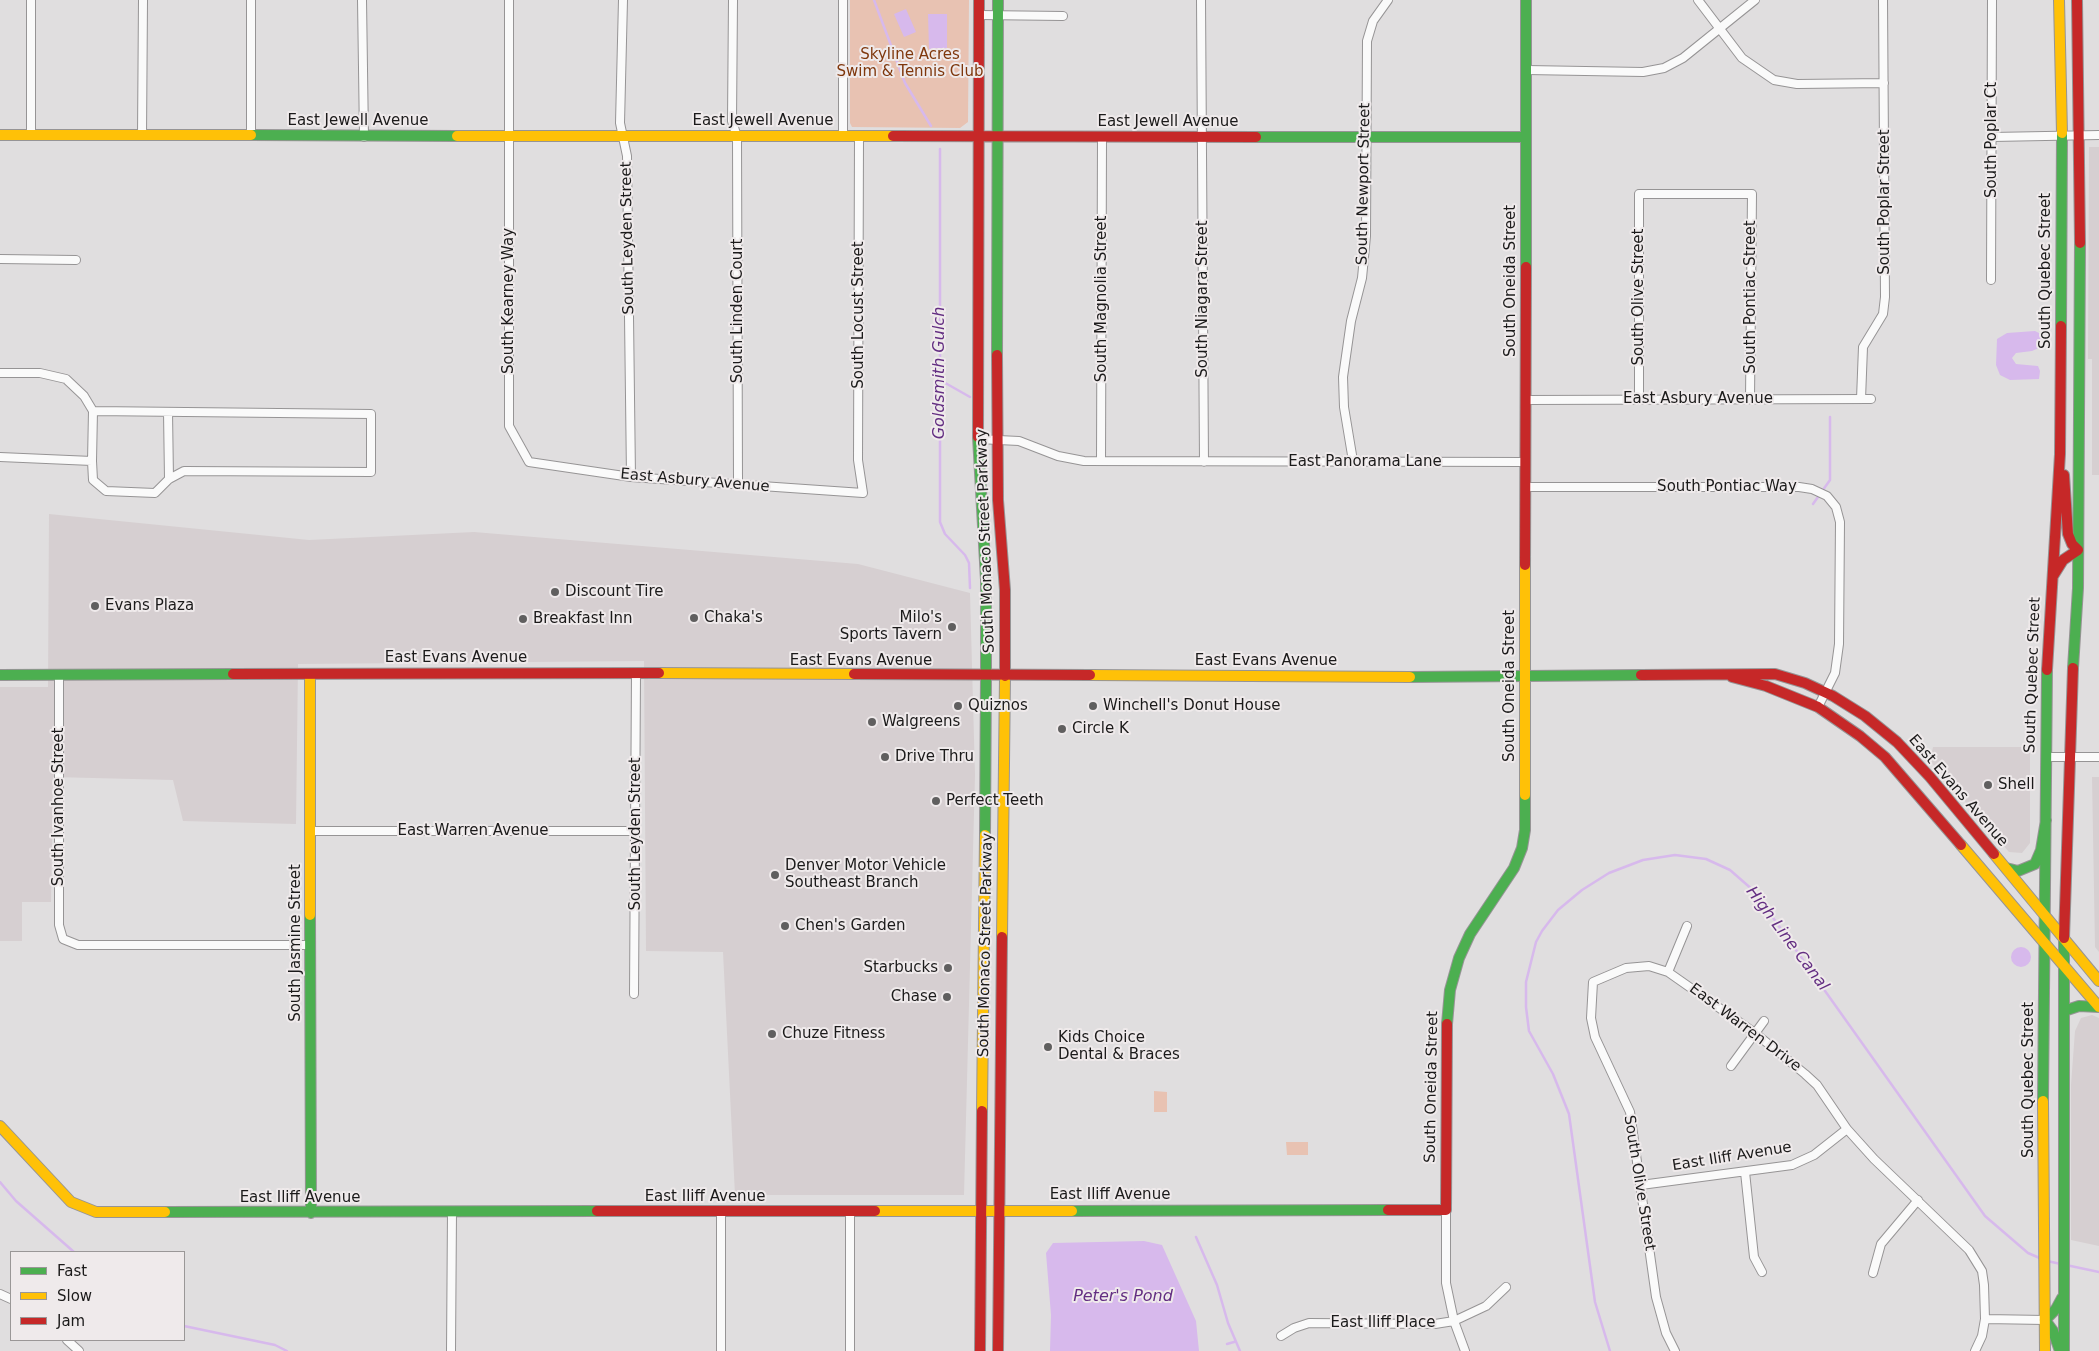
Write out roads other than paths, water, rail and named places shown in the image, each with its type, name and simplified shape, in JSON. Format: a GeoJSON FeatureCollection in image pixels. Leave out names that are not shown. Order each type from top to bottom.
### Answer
{"type":"FeatureCollection","features":[{"type":"Feature","properties":{"kind":"main road","name":"South Monaco Street Parkway"},"geometry":{"type":"LineString","coordinates":[[980,0],[978,439],[980,502],[986,580],[980,1351]]}},
{"type":"Feature","properties":{"kind":"main road","name":"South Monaco Street Parkway"},"geometry":{"type":"LineString","coordinates":[[998,0],[997,439],[998,505],[1005,574],[998,1351]]}},
{"type":"Feature","properties":{"kind":"main road","name":"South Oneida Street"},"geometry":{"type":"LineString","coordinates":[[1446,1210],[1446,1036],[1449,998],[1457,965],[1466,944],[1514,868],[1524,842],[1526,677],[1526,0]]}},
{"type":"Feature","properties":{"kind":"main road","name":"South Quebec Street"},"geometry":{"type":"LineString","coordinates":[[2045,1351],[2044,942],[2047,646],[2060,454],[2062,137],[2059,0]]}},
{"type":"Feature","properties":{"kind":"main road"},"geometry":{"type":"LineString","coordinates":[[2062,1351],[2064,1293],[2064,940],[2078,550],[2080,137],[2077,0]]}},
{"type":"Feature","properties":{"kind":"main road","name":"East Jewell Avenue"},"geometry":{"type":"LineString","coordinates":[[0,135],[364,137],[508,135],[859,136],[979,138],[1526,137]]}},
{"type":"Feature","properties":{"kind":"main road"},"geometry":{"type":"LineString","coordinates":[[2060,454],[2065,487],[2068,534],[2072,544],[2078,550]]}},
{"type":"Feature","properties":{"kind":"main road"},"geometry":{"type":"LineString","coordinates":[[2051,584],[2059,565],[2066,557],[2078,550]]}},
{"type":"Feature","properties":{"kind":"main road","name":"East Evans Avenue"},"geometry":{"type":"LineString","coordinates":[[0,675],[636,674],[1526,677],[1752,672],[1775,674],[1826,692],[1860,712],[1897,742],[1930,777],[2064,940]]}},
{"type":"Feature","properties":{"kind":"main road","name":"South Jasmine Street"},"geometry":{"type":"LineString","coordinates":[[310,674],[311,1213]]}},
{"type":"Feature","properties":{"kind":"main road","name":"East Evans Avenue"},"geometry":{"type":"LineString","coordinates":[[1722,674],[1766,686],[1818,707],[1860,736],[1896,768],[2044,942]]}},
{"type":"Feature","properties":{"kind":"main road"},"geometry":{"type":"LineString","coordinates":[[2006,868],[2018,871],[2035,864],[2041,850],[2046,820]]}},
{"type":"Feature","properties":{"kind":"main road"},"geometry":{"type":"LineString","coordinates":[[2064,940],[2099,981]]}},
{"type":"Feature","properties":{"kind":"main road"},"geometry":{"type":"LineString","coordinates":[[2044,942],[2099,1007]]}},
{"type":"Feature","properties":{"kind":"main road"},"geometry":{"type":"LineString","coordinates":[[2064,1011],[2079,1006],[2099,1007]]}},
{"type":"Feature","properties":{"kind":"main road","name":"East Iliff Avenue"},"geometry":{"type":"LineString","coordinates":[[0,1126],[71,1202],[87,1210],[111,1213],[1446,1210]]}},
{"type":"Feature","properties":{"kind":"main road"},"geometry":{"type":"LineString","coordinates":[[2062,1351],[2053,1331],[2045,1320],[2059,1304],[2064,1293]]}},
{"type":"Feature","properties":{"kind":"street"},"geometry":{"type":"LineString","coordinates":[[31,0],[31,135]]}},
{"type":"Feature","properties":{"kind":"street"},"geometry":{"type":"LineString","coordinates":[[142,136],[143,0]]}},
{"type":"Feature","properties":{"kind":"street"},"geometry":{"type":"LineString","coordinates":[[251,0],[251,136]]}},
{"type":"Feature","properties":{"kind":"street"},"geometry":{"type":"LineString","coordinates":[[362,0],[364,137]]}},
{"type":"Feature","properties":{"kind":"street","name":"South Kearney Way"},"geometry":{"type":"LineString","coordinates":[[510,0],[508,135],[509,426],[529,462]]}},
{"type":"Feature","properties":{"kind":"street","name":"South Leyden Street"},"geometry":{"type":"LineString","coordinates":[[623,0],[620,123],[627,156],[631,477]]}},
{"type":"Feature","properties":{"kind":"street","name":"South Linden Court"},"geometry":{"type":"LineString","coordinates":[[733,0],[732,122],[738,137],[738,485]]}},
{"type":"Feature","properties":{"kind":"street"},"geometry":{"type":"LineString","coordinates":[[842,136],[843,0]]}},
{"type":"Feature","properties":{"kind":"street","name":"South Niagara Street"},"geometry":{"type":"LineString","coordinates":[[1201,0],[1204,462]]}},
{"type":"Feature","properties":{"kind":"street","name":"South Newport Street"},"geometry":{"type":"LineString","coordinates":[[1353,461],[1344,407],[1343,377],[1350,321],[1362,278],[1365,244],[1367,41],[1373,21],[1388,0]]}},
{"type":"Feature","properties":{"kind":"street"},"geometry":{"type":"LineString","coordinates":[[1698,0],[1742,58],[1774,80],[1797,84],[1884,83]]}},
{"type":"Feature","properties":{"kind":"street"},"geometry":{"type":"LineString","coordinates":[[1527,70],[1643,72],[1664,68],[1683,58],[1755,0]]}},
{"type":"Feature","properties":{"kind":"street","name":"South Poplar Street"},"geometry":{"type":"LineString","coordinates":[[1861,399],[1863,347],[1881,319],[1884,306],[1884,0]]}},
{"type":"Feature","properties":{"kind":"street","name":"South Poplar Ct"},"geometry":{"type":"LineString","coordinates":[[1991,280],[1992,0]]}},
{"type":"Feature","properties":{"kind":"street"},"geometry":{"type":"LineString","coordinates":[[980,15],[1063,16]]}},
{"type":"Feature","properties":{"kind":"street","name":"South Locust Street"},"geometry":{"type":"LineString","coordinates":[[859,136],[858,460],[863,493]]}},
{"type":"Feature","properties":{"kind":"street"},"geometry":{"type":"LineString","coordinates":[[1992,137],[2099,136]]}},
{"type":"Feature","properties":{"kind":"street","name":"South Magnolia Street"},"geometry":{"type":"LineString","coordinates":[[1102,138],[1102,461]]}},
{"type":"Feature","properties":{"kind":"street","name":"South Olive Street"},"geometry":{"type":"LineString","coordinates":[[1639,400],[1639,194],[1752,194]]}},
{"type":"Feature","properties":{"kind":"street","name":"South Pontiac Street"},"geometry":{"type":"LineString","coordinates":[[1750,399],[1752,194]]}},
{"type":"Feature","properties":{"kind":"street"},"geometry":{"type":"LineString","coordinates":[[0,260],[76,260]]}},
{"type":"Feature","properties":{"kind":"street"},"geometry":{"type":"LineString","coordinates":[[0,373],[40,373],[66,379],[84,396],[93,411],[93,480],[106,491],[155,493],[169,479],[184,471],[372,472],[371,414],[93,411]]}},
{"type":"Feature","properties":{"kind":"street","name":"East Asbury Avenue"},"geometry":{"type":"LineString","coordinates":[[1526,400],[1870,399]]}},
{"type":"Feature","properties":{"kind":"street"},"geometry":{"type":"LineString","coordinates":[[168,412],[169,479]]}},
{"type":"Feature","properties":{"kind":"street"},"geometry":{"type":"LineString","coordinates":[[978,439],[997,439],[1028,443],[1069,459],[1204,462]]}},
{"type":"Feature","properties":{"kind":"street"},"geometry":{"type":"LineString","coordinates":[[0,457],[92,461]]}},
{"type":"Feature","properties":{"kind":"street","name":"East Asbury Avenue"},"geometry":{"type":"LineString","coordinates":[[529,462],[631,477],[863,493]]}},
{"type":"Feature","properties":{"kind":"street","name":"East Panorama Lane"},"geometry":{"type":"LineString","coordinates":[[1204,462],[1526,462]]}},
{"type":"Feature","properties":{"kind":"street","name":"South Pontiac Way"},"geometry":{"type":"LineString","coordinates":[[1526,486],[1799,487],[1823,493],[1836,508],[1840,527],[1838,653],[1835,673],[1818,707]]}},
{"type":"Feature","properties":{"kind":"street","name":"South Ivanhoe Street"},"geometry":{"type":"LineString","coordinates":[[58,674],[59,925],[63,940],[78,945],[311,945]]}},
{"type":"Feature","properties":{"kind":"street","name":"South Leyden Street"},"geometry":{"type":"LineString","coordinates":[[634,994],[636,674]]}},
{"type":"Feature","properties":{"kind":"street"},"geometry":{"type":"LineString","coordinates":[[2046,757],[2099,757]]}},
{"type":"Feature","properties":{"kind":"street","name":"East Warren Avenue"},"geometry":{"type":"LineString","coordinates":[[310,831],[636,831]]}},
{"type":"Feature","properties":{"kind":"street"},"geometry":{"type":"LineString","coordinates":[[1668,972],[1687,926]]}},
{"type":"Feature","properties":{"kind":"street","name":"East Warren Drive"},"geometry":{"type":"LineString","coordinates":[[1591,1018],[1593,982],[1626,968],[1649,966],[1668,972],[1755,1033],[1810,1078],[1847,1129],[1874,1159],[1918,1200],[1976,1259],[1982,1271],[1984,1285],[1984,1319],[1982,1336],[1975,1351]]}},
{"type":"Feature","properties":{"kind":"street","name":"South Olive Street"},"geometry":{"type":"LineString","coordinates":[[1591,1018],[1595,1037],[1630,1112],[1656,1297],[1666,1333],[1675,1351]]}},
{"type":"Feature","properties":{"kind":"street"},"geometry":{"type":"LineString","coordinates":[[1731,1066],[1764,1021]]}},
{"type":"Feature","properties":{"kind":"street","name":"East Iliff Avenue"},"geometry":{"type":"LineString","coordinates":[[1641,1185],[1745,1172],[1800,1162],[1847,1129]]}},
{"type":"Feature","properties":{"kind":"street"},"geometry":{"type":"LineString","coordinates":[[1745,1172],[1754,1256],[1762,1272]]}},
{"type":"Feature","properties":{"kind":"street"},"geometry":{"type":"LineString","coordinates":[[1873,1273],[1882,1244],[1918,1200]]}},
{"type":"Feature","properties":{"kind":"street","name":"South Oneida Street"},"geometry":{"type":"LineString","coordinates":[[1446,1210],[1446,1283],[1454,1321],[1465,1351]]}},
{"type":"Feature","properties":{"kind":"street"},"geometry":{"type":"LineString","coordinates":[[850,1211],[850,1351]]}},
{"type":"Feature","properties":{"kind":"street"},"geometry":{"type":"LineString","coordinates":[[451,1351],[452,1212]]}},
{"type":"Feature","properties":{"kind":"street"},"geometry":{"type":"LineString","coordinates":[[721,1212],[721,1351]]}},
{"type":"Feature","properties":{"kind":"street","name":"East Iliff Place"},"geometry":{"type":"LineString","coordinates":[[1281,1336],[1294,1328],[1309,1323],[1435,1324],[1454,1321],[1486,1306],[1506,1287]]}},
{"type":"Feature","properties":{"kind":"street"},"geometry":{"type":"LineString","coordinates":[[1984,1319],[2045,1320]]}},
{"type":"Feature","properties":{"kind":"street"},"geometry":{"type":"LineString","coordinates":[[67,1341],[79,1351]]}},
{"type":"Feature","properties":{"kind":"water"},"geometry":{"type":"Polygon","coordinates":[[[906,9],[916,32],[904,37],[894,14],[906,9]]]}},
{"type":"Feature","properties":{"kind":"water"},"geometry":{"type":"Polygon","coordinates":[[[928,14],[947,14],[947,48],[929,49],[928,14]]]}},
{"type":"Feature","properties":{"kind":"water"},"geometry":{"type":"Polygon","coordinates":[[[2035,331],[2043,335],[2041,347],[2032,351],[2016,353],[2012,358],[2016,364],[2038,366],[2040,371],[2039,379],[2010,380],[2000,375],[1996,365],[1997,339],[2007,333],[2035,331]]]}},
{"type":"Feature","properties":{"kind":"water"},"geometry":{"type":"Polygon","coordinates":[[[2021,947],[2028,950],[2031,957],[2028,964],[2021,967],[2014,964],[2011,957],[2014,950],[2021,947]]]}},
{"type":"Feature","properties":{"kind":"water","name":"Peter's Pond"},"geometry":{"type":"Polygon","coordinates":[[[1144,1241],[1162,1245],[1196,1321],[1199,1351],[1050,1351],[1051,1315],[1046,1253],[1053,1243],[1144,1241]]]}},
{"type":"Feature","properties":{"kind":"waterway","name":"Goldsmith Gulch"},"geometry":{"type":"LineString","coordinates":[[874,0],[905,83],[931,126]]}},
{"type":"Feature","properties":{"kind":"waterway","name":"Goldsmith Gulch"},"geometry":{"type":"LineString","coordinates":[[940,149],[940,522],[945,534],[965,555],[969,563],[970,588]]}},
{"type":"Feature","properties":{"kind":"waterway"},"geometry":{"type":"LineString","coordinates":[[940,380],[970,397]]}},
{"type":"Feature","properties":{"kind":"waterway"},"geometry":{"type":"LineString","coordinates":[[1813,504],[1830,480],[1830,417]]}},
{"type":"Feature","properties":{"kind":"waterway","name":"High Line Canal"},"geometry":{"type":"LineString","coordinates":[[1610,1351],[1595,1302],[1569,1114],[1553,1074],[1529,1031],[1526,1007],[1526,982],[1536,942],[1558,910],[1582,890],[1609,873],[1643,860],[1675,855],[1706,859],[1730,870],[1754,891],[1985,1216],[2028,1253],[2042,1259]]}},
{"type":"Feature","properties":{"kind":"waterway","name":"High Line Canal"},"geometry":{"type":"LineString","coordinates":[[0,1182],[16,1201],[73,1251]]}},
{"type":"Feature","properties":{"kind":"waterway","name":"Goldsmith Gulch"},"geometry":{"type":"LineString","coordinates":[[1196,1237],[1217,1285],[1228,1323],[1240,1351]]}},
{"type":"Feature","properties":{"kind":"waterway","name":"High Line Canal"},"geometry":{"type":"LineString","coordinates":[[2047,1261],[2061,1264]]}},
{"type":"Feature","properties":{"kind":"waterway","name":"High Line Canal"},"geometry":{"type":"LineString","coordinates":[[2066,1265],[2099,1272]]}},
{"type":"Feature","properties":{"kind":"waterway","name":"High Line Canal"},"geometry":{"type":"LineString","coordinates":[[185,1326],[275,1345],[287,1351]]}},
{"type":"Feature","properties":{"kind":"waterway"},"geometry":{"type":"LineString","coordinates":[[1227,1344],[1234,1342]]}},
{"type":"Feature","properties":{"kind":"place","name":"Discount Tire"},"geometry":{"type":"Point","coordinates":[555,592]}},
{"type":"Feature","properties":{"kind":"place","name":"Evans Plaza"},"geometry":{"type":"Point","coordinates":[95,606]}},
{"type":"Feature","properties":{"kind":"place","name":"Chaka's"},"geometry":{"type":"Point","coordinates":[694,618]}},
{"type":"Feature","properties":{"kind":"place","name":"Breakfast Inn"},"geometry":{"type":"Point","coordinates":[523,619]}},
{"type":"Feature","properties":{"kind":"place","name":"Milo's Sports Tavern"},"geometry":{"type":"Point","coordinates":[952,627]}},
{"type":"Feature","properties":{"kind":"place","name":"Quiznos"},"geometry":{"type":"Point","coordinates":[958,706]}},
{"type":"Feature","properties":{"kind":"place","name":"Winchell's Donut House"},"geometry":{"type":"Point","coordinates":[1093,706]}},
{"type":"Feature","properties":{"kind":"place","name":"Walgreens"},"geometry":{"type":"Point","coordinates":[872,722]}},
{"type":"Feature","properties":{"kind":"place","name":"Circle K"},"geometry":{"type":"Point","coordinates":[1062,729]}},
{"type":"Feature","properties":{"kind":"place","name":"Drive Thru"},"geometry":{"type":"Point","coordinates":[885,757]}},
{"type":"Feature","properties":{"kind":"place","name":"Shell"},"geometry":{"type":"Point","coordinates":[1988,785]}},
{"type":"Feature","properties":{"kind":"place","name":"Perfect Teeth"},"geometry":{"type":"Point","coordinates":[936,801]}},
{"type":"Feature","properties":{"kind":"place","name":"Denver Motor Vehicle Southeast Branch"},"geometry":{"type":"Point","coordinates":[775,875]}},
{"type":"Feature","properties":{"kind":"place","name":"Chen's Garden"},"geometry":{"type":"Point","coordinates":[785,926]}},
{"type":"Feature","properties":{"kind":"place","name":"Starbucks"},"geometry":{"type":"Point","coordinates":[948,968]}},
{"type":"Feature","properties":{"kind":"place","name":"Chase"},"geometry":{"type":"Point","coordinates":[947,997]}},
{"type":"Feature","properties":{"kind":"place","name":"Chuze Fitness"},"geometry":{"type":"Point","coordinates":[772,1034]}},
{"type":"Feature","properties":{"kind":"place","name":"Kids Choice Dental & Braces"},"geometry":{"type":"Point","coordinates":[1048,1047]}},
{"type":"Feature","properties":{"kind":"park label","name":"Skyline Acres Swim & Tennis Club"},"geometry":{"type":"Point","coordinates":[910,64]}}]}
